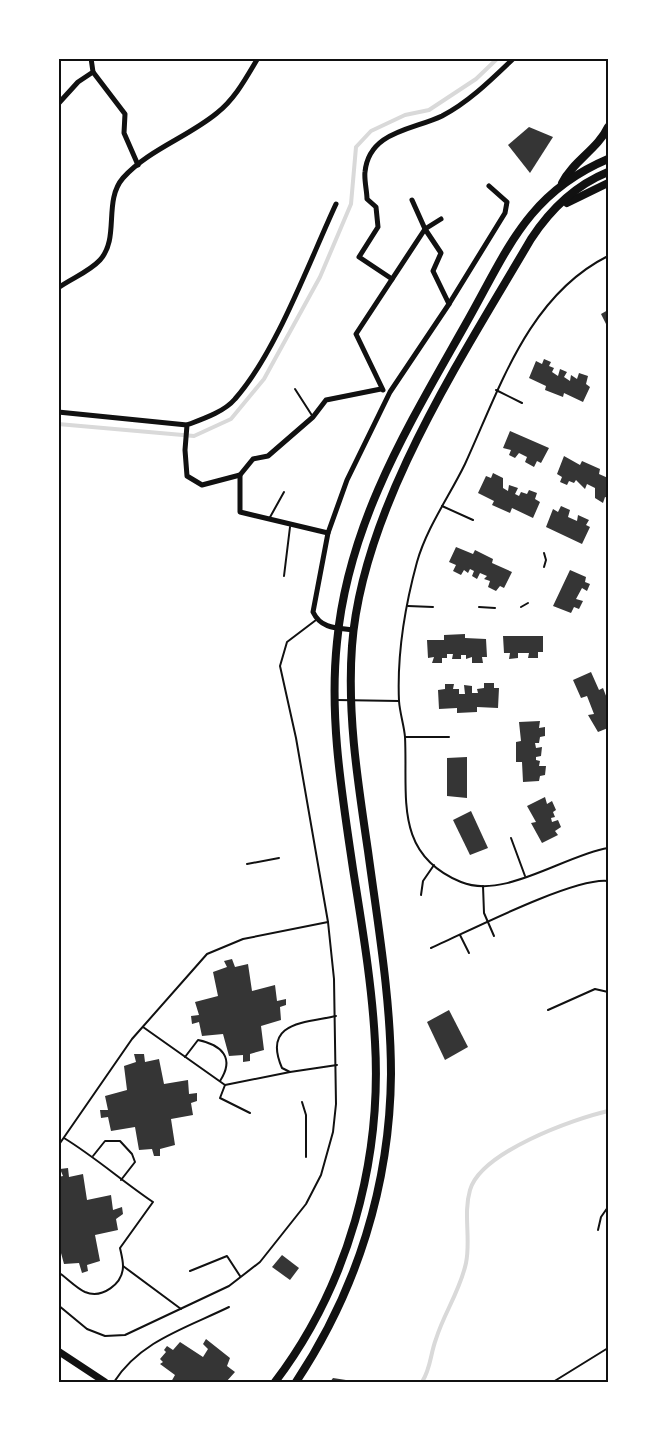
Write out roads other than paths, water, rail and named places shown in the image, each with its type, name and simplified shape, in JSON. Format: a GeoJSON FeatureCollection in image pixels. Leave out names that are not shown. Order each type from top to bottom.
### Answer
{"type":"FeatureCollection","features":[{"type":"Feature","properties":{"kind":"main road"},"geometry":{"type":"LineString","coordinates":[[561,184],[572,167],[605,135],[609,127]]}},
{"type":"Feature","properties":{"kind":"main road"},"geometry":{"type":"LineString","coordinates":[[275,1383],[309,1330],[344,1254],[364,1184],[375,1105],[373,1014],[340,779],[335,700],[338,628],[354,550],[372,499],[395,453],[515,236],[543,199],[561,184],[609,159]]}},
{"type":"Feature","properties":{"kind":"main road"},"geometry":{"type":"LineString","coordinates":[[296,1383],[324,1337],[346,1292],[359,1257],[380,1180],[389,1106],[388,1014],[357,777],[351,700],[354,630],[370,556],[388,504],[407,461],[531,239],[551,213],[570,195],[609,172]]}},
{"type":"Feature","properties":{"kind":"main road"},"geometry":{"type":"LineString","coordinates":[[551,213],[576,198],[609,183]]}},
{"type":"Feature","properties":{"kind":"street"},"geometry":{"type":"LineString","coordinates":[[91,58],[93,72],[125,114],[124,133],[138,165]]}},
{"type":"Feature","properties":{"kind":"street"},"geometry":{"type":"LineString","coordinates":[[58,288],[90,268],[104,254],[111,233],[116,192],[122,180],[138,165],[216,114],[238,90],[258,58]]}},
{"type":"Feature","properties":{"kind":"street"},"geometry":{"type":"LineString","coordinates":[[392,279],[359,257],[378,226],[376,207],[368,200],[364,172],[372,151],[385,138],[442,116],[476,93],[514,58]]}},
{"type":"Feature","properties":{"kind":"street"},"geometry":{"type":"LineString","coordinates":[[58,104],[78,82],[93,72]]}},
{"type":"Feature","properties":{"kind":"street"},"geometry":{"type":"LineString","coordinates":[[354,630],[325,626],[316,620],[313,612],[328,533],[347,480],[390,393],[450,304],[505,213],[507,202],[489,186]]}},
{"type":"Feature","properties":{"kind":"street"},"geometry":{"type":"LineString","coordinates":[[412,200],[425,229],[441,253],[433,271],[450,304]]}},
{"type":"Feature","properties":{"kind":"street"},"geometry":{"type":"LineString","coordinates":[[58,412],[187,427],[234,401],[258,367],[289,307],[336,204]]}},
{"type":"Feature","properties":{"kind":"street"},"geometry":{"type":"LineString","coordinates":[[381,389],[356,334],[425,229],[441,219]]}},
{"type":"Feature","properties":{"kind":"street"},"geometry":{"type":"LineString","coordinates":[[187,427],[187,476],[202,485],[240,475],[253,459],[268,456],[313,417],[326,400],[381,389],[390,393]]}},
{"type":"Feature","properties":{"kind":"street"},"geometry":{"type":"LineString","coordinates":[[240,475],[240,512],[328,533]]}},
{"type":"Feature","properties":{"kind":"street"},"geometry":{"type":"LineString","coordinates":[[58,1351],[105,1383]]}},
{"type":"Feature","properties":{"kind":"lane"},"geometry":{"type":"LineString","coordinates":[[609,256],[590,265],[540,314],[496,390],[464,465],[417,561],[401,649],[399,701],[405,737],[404,795],[408,827],[422,855],[434,865],[462,882],[483,886],[499,885],[581,854],[609,848]]}},
{"type":"Feature","properties":{"kind":"lane"},"geometry":{"type":"LineString","coordinates":[[295,390],[313,417]]}},
{"type":"Feature","properties":{"kind":"lane"},"geometry":{"type":"LineString","coordinates":[[496,390],[522,403]]}},
{"type":"Feature","properties":{"kind":"lane"},"geometry":{"type":"LineString","coordinates":[[269,519],[284,492]]}},
{"type":"Feature","properties":{"kind":"lane"},"geometry":{"type":"LineString","coordinates":[[442,506],[473,520]]}},
{"type":"Feature","properties":{"kind":"lane"},"geometry":{"type":"LineString","coordinates":[[284,576],[291,524]]}},
{"type":"Feature","properties":{"kind":"lane"},"geometry":{"type":"LineString","coordinates":[[544,553],[546,560],[544,567]]}},
{"type":"Feature","properties":{"kind":"lane"},"geometry":{"type":"LineString","coordinates":[[521,607],[528,603]]}},
{"type":"Feature","properties":{"kind":"lane"},"geometry":{"type":"LineString","coordinates":[[408,606],[433,607]]}},
{"type":"Feature","properties":{"kind":"lane"},"geometry":{"type":"LineString","coordinates":[[479,608],[495,608]]}},
{"type":"Feature","properties":{"kind":"lane"},"geometry":{"type":"LineString","coordinates":[[58,1305],[87,1329],[115,1336],[134,1333],[229,1286],[260,1262],[290,1226],[316,1187],[333,1132],[337,1065],[336,1016],[328,922],[296,738],[280,666],[287,642],[316,620]]}},
{"type":"Feature","properties":{"kind":"lane"},"geometry":{"type":"LineString","coordinates":[[335,700],[399,701]]}},
{"type":"Feature","properties":{"kind":"lane"},"geometry":{"type":"LineString","coordinates":[[405,737],[449,737]]}},
{"type":"Feature","properties":{"kind":"lane"},"geometry":{"type":"LineString","coordinates":[[511,838],[525,876]]}},
{"type":"Feature","properties":{"kind":"lane"},"geometry":{"type":"LineString","coordinates":[[247,864],[279,858]]}},
{"type":"Feature","properties":{"kind":"lane"},"geometry":{"type":"LineString","coordinates":[[421,895],[423,881],[434,865]]}},
{"type":"Feature","properties":{"kind":"lane"},"geometry":{"type":"LineString","coordinates":[[431,948],[566,891],[591,882],[609,881]]}},
{"type":"Feature","properties":{"kind":"lane"},"geometry":{"type":"LineString","coordinates":[[483,886],[484,912],[494,936]]}},
{"type":"Feature","properties":{"kind":"lane"},"geometry":{"type":"LineString","coordinates":[[58,1146],[143,1027],[207,954],[243,939],[328,922]]}},
{"type":"Feature","properties":{"kind":"lane"},"geometry":{"type":"LineString","coordinates":[[460,935],[469,953]]}},
{"type":"Feature","properties":{"kind":"lane"},"geometry":{"type":"LineString","coordinates":[[548,1010],[595,989],[609,992]]}},
{"type":"Feature","properties":{"kind":"lane"},"geometry":{"type":"LineString","coordinates":[[290,1072],[282,1068],[278,1058],[276,1046],[281,1033],[288,1027],[336,1016]]}},
{"type":"Feature","properties":{"kind":"lane"},"geometry":{"type":"LineString","coordinates":[[143,1027],[225,1085],[337,1065]]}},
{"type":"Feature","properties":{"kind":"lane"},"geometry":{"type":"LineString","coordinates":[[185,1057],[198,1040],[211,1043],[226,1059],[228,1067],[220,1081]]}},
{"type":"Feature","properties":{"kind":"lane"},"geometry":{"type":"LineString","coordinates":[[225,1085],[220,1098],[250,1113]]}},
{"type":"Feature","properties":{"kind":"lane"},"geometry":{"type":"LineString","coordinates":[[302,1102],[306,1115],[306,1157]]}},
{"type":"Feature","properties":{"kind":"lane"},"geometry":{"type":"LineString","coordinates":[[58,1272],[85,1292],[92,1293],[109,1289],[121,1277],[123,1266],[120,1248],[153,1202],[99,1165],[93,1156],[64,1138]]}},
{"type":"Feature","properties":{"kind":"lane"},"geometry":{"type":"LineString","coordinates":[[93,1156],[105,1141],[120,1141],[132,1154],[135,1162],[121,1180]]}},
{"type":"Feature","properties":{"kind":"lane"},"geometry":{"type":"LineString","coordinates":[[598,1230],[601,1217],[609,1207]]}},
{"type":"Feature","properties":{"kind":"lane"},"geometry":{"type":"LineString","coordinates":[[190,1271],[227,1256],[241,1277]]}},
{"type":"Feature","properties":{"kind":"lane"},"geometry":{"type":"LineString","coordinates":[[123,1266],[181,1309]]}},
{"type":"Feature","properties":{"kind":"lane"},"geometry":{"type":"LineString","coordinates":[[114,1383],[129,1360],[147,1346],[229,1307]]}},
{"type":"Feature","properties":{"kind":"lane"},"geometry":{"type":"LineString","coordinates":[[553,1383],[609,1348]]}},
{"type":"Feature","properties":{"kind":"waterway"},"geometry":{"type":"LineString","coordinates":[[58,424],[194,436],[231,419],[264,379],[320,277],[351,204],[356,147],[371,131],[405,115],[429,110],[476,79],[498,58]]}},
{"type":"Feature","properties":{"kind":"waterway"},"geometry":{"type":"LineString","coordinates":[[422,1382],[439,1329],[466,1263],[468,1199],[478,1176],[509,1150],[530,1139],[573,1121],[608,1111]]}}]}
